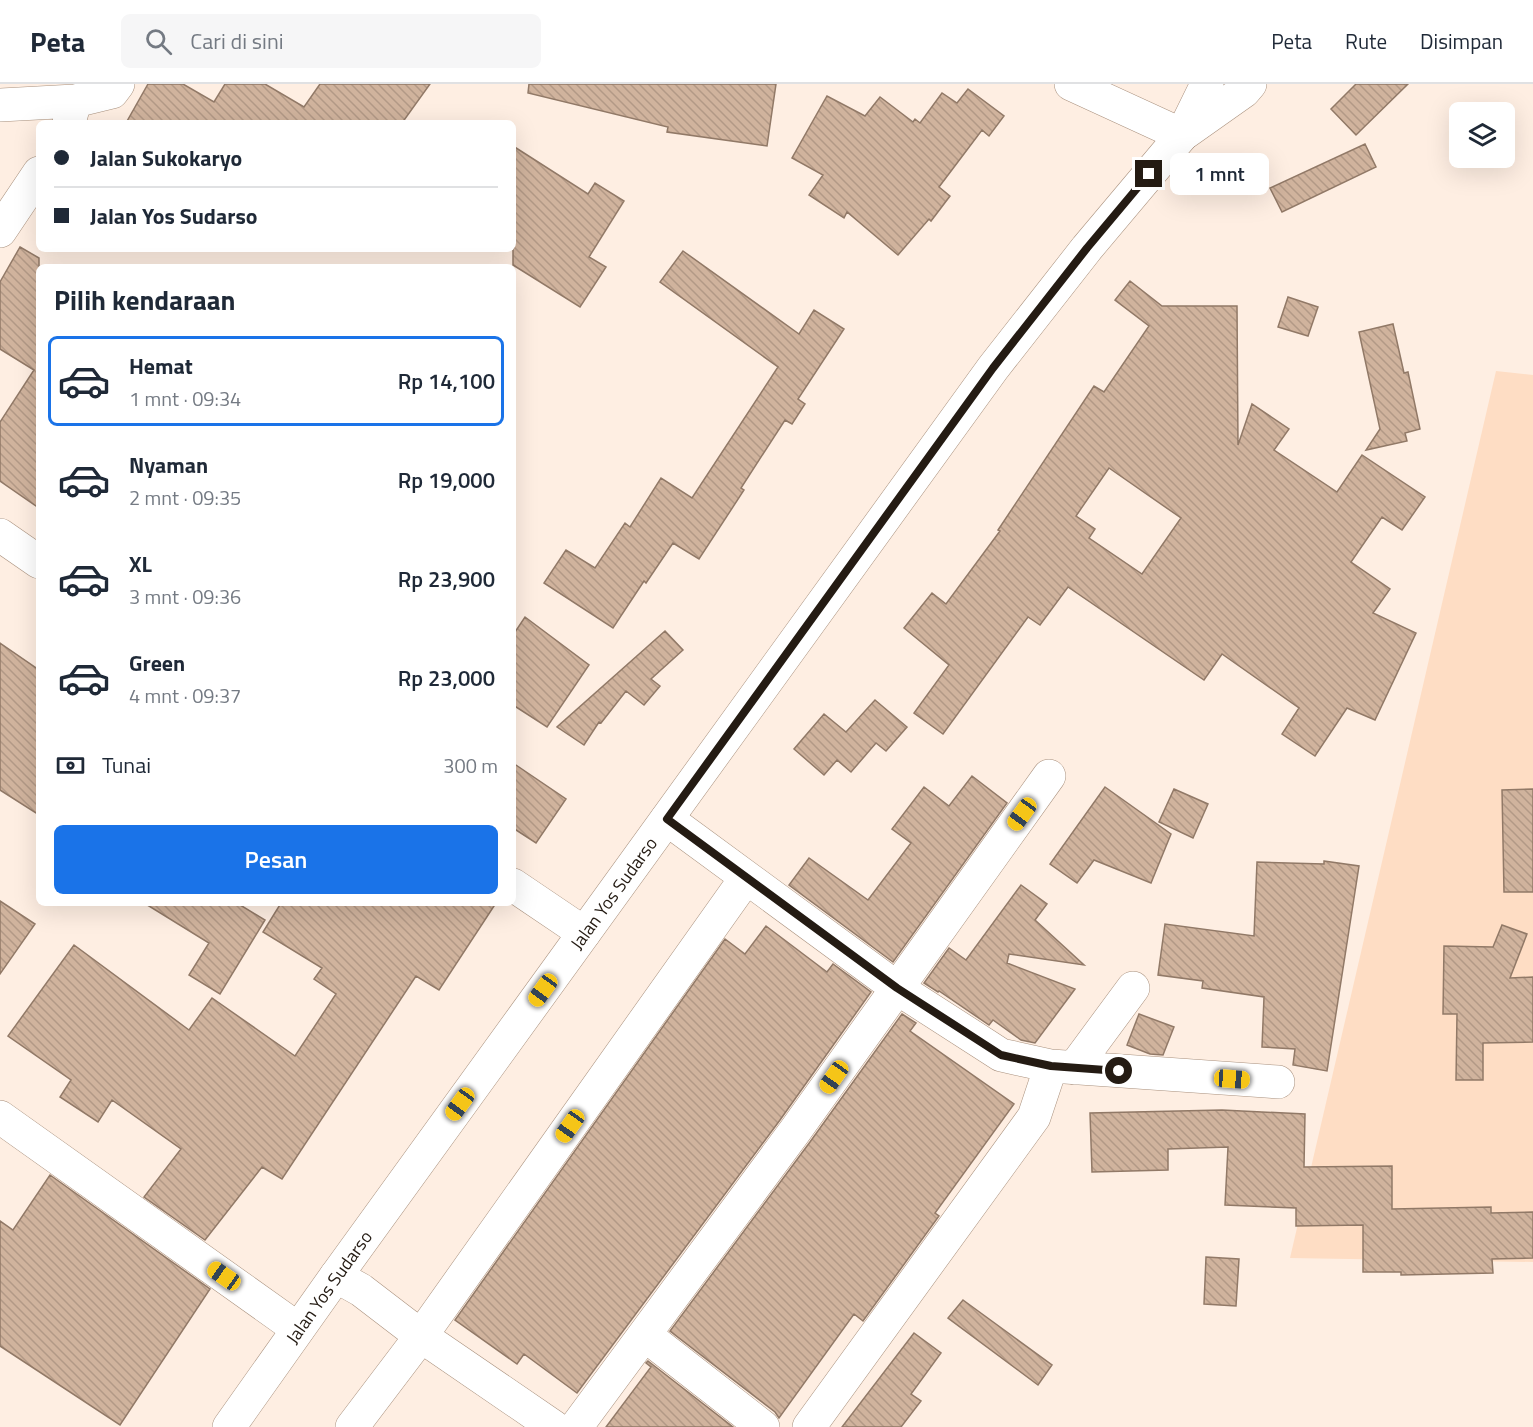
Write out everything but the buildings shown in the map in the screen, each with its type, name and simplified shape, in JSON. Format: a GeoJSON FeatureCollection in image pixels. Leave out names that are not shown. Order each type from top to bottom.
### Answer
{"type":"FeatureCollection","features":[{"type":"Feature","properties":{"kind":"main road"},"geometry":{"type":"LineString","coordinates":[[0,105],[72,112],[112,92],[118,84]]}},
{"type":"Feature","properties":{"kind":"main road"},"geometry":{"type":"LineString","coordinates":[[1071,84],[1182,135]]}},
{"type":"Feature","properties":{"kind":"main road","name":"Jalan Yos Sudarso"},"geometry":{"type":"LineString","coordinates":[[230,1427],[336,1276],[993,368],[1087,248],[1182,135],[1207,84]]}},
{"type":"Feature","properties":{"kind":"main road","name":"Jalan Yos Sudarso"},"geometry":{"type":"LineString","coordinates":[[1182,135],[1244,91],[1250,84]]}},
{"type":"Feature","properties":{"kind":"main road"},"geometry":{"type":"LineString","coordinates":[[0,231],[36,177]]}},
{"type":"Feature","properties":{"kind":"main road"},"geometry":{"type":"LineString","coordinates":[[0,536],[36,560]]}},
{"type":"Feature","properties":{"kind":"main road"},"geometry":{"type":"LineString","coordinates":[[576,1427],[795,1131],[1049,776]]}},
{"type":"Feature","properties":{"kind":"main road"},"geometry":{"type":"LineString","coordinates":[[667,819],[897,988],[1001,1055],[1063,1067],[1278,1082]]}},
{"type":"Feature","properties":{"kind":"main road"},"geometry":{"type":"LineString","coordinates":[[352,1427],[421,1335],[746,878]]}},
{"type":"Feature","properties":{"kind":"main road"},"geometry":{"type":"LineString","coordinates":[[516,887],[584,933]]}},
{"type":"Feature","properties":{"kind":"main road"},"geometry":{"type":"LineString","coordinates":[[809,1427],[1034,1116],[1063,1067],[1133,988]]}},
{"type":"Feature","properties":{"kind":"main road"},"geometry":{"type":"LineString","coordinates":[[0,1117],[298,1329]]}},
{"type":"Feature","properties":{"kind":"main road"},"geometry":{"type":"LineString","coordinates":[[336,1276],[361,1290],[421,1335],[554,1427]]}},
{"type":"Feature","properties":{"kind":"main road"},"geometry":{"type":"LineString","coordinates":[[645,1335],[763,1427]]}},
{"type":"Feature","properties":{"kind":"shaded area"},"geometry":{"type":"Polygon","coordinates":[[[1496,371],[1533,375],[1533,1262],[1290,1258],[1496,371]]]}},
{"type":"Feature","properties":{"kind":"route"},"geometry":{"type":"LineString","coordinates":[[1119,1071],[1051,1066],[1001,1055],[897,988],[667,819],[993,368],[1087,248],[1149,174]]}}]}
